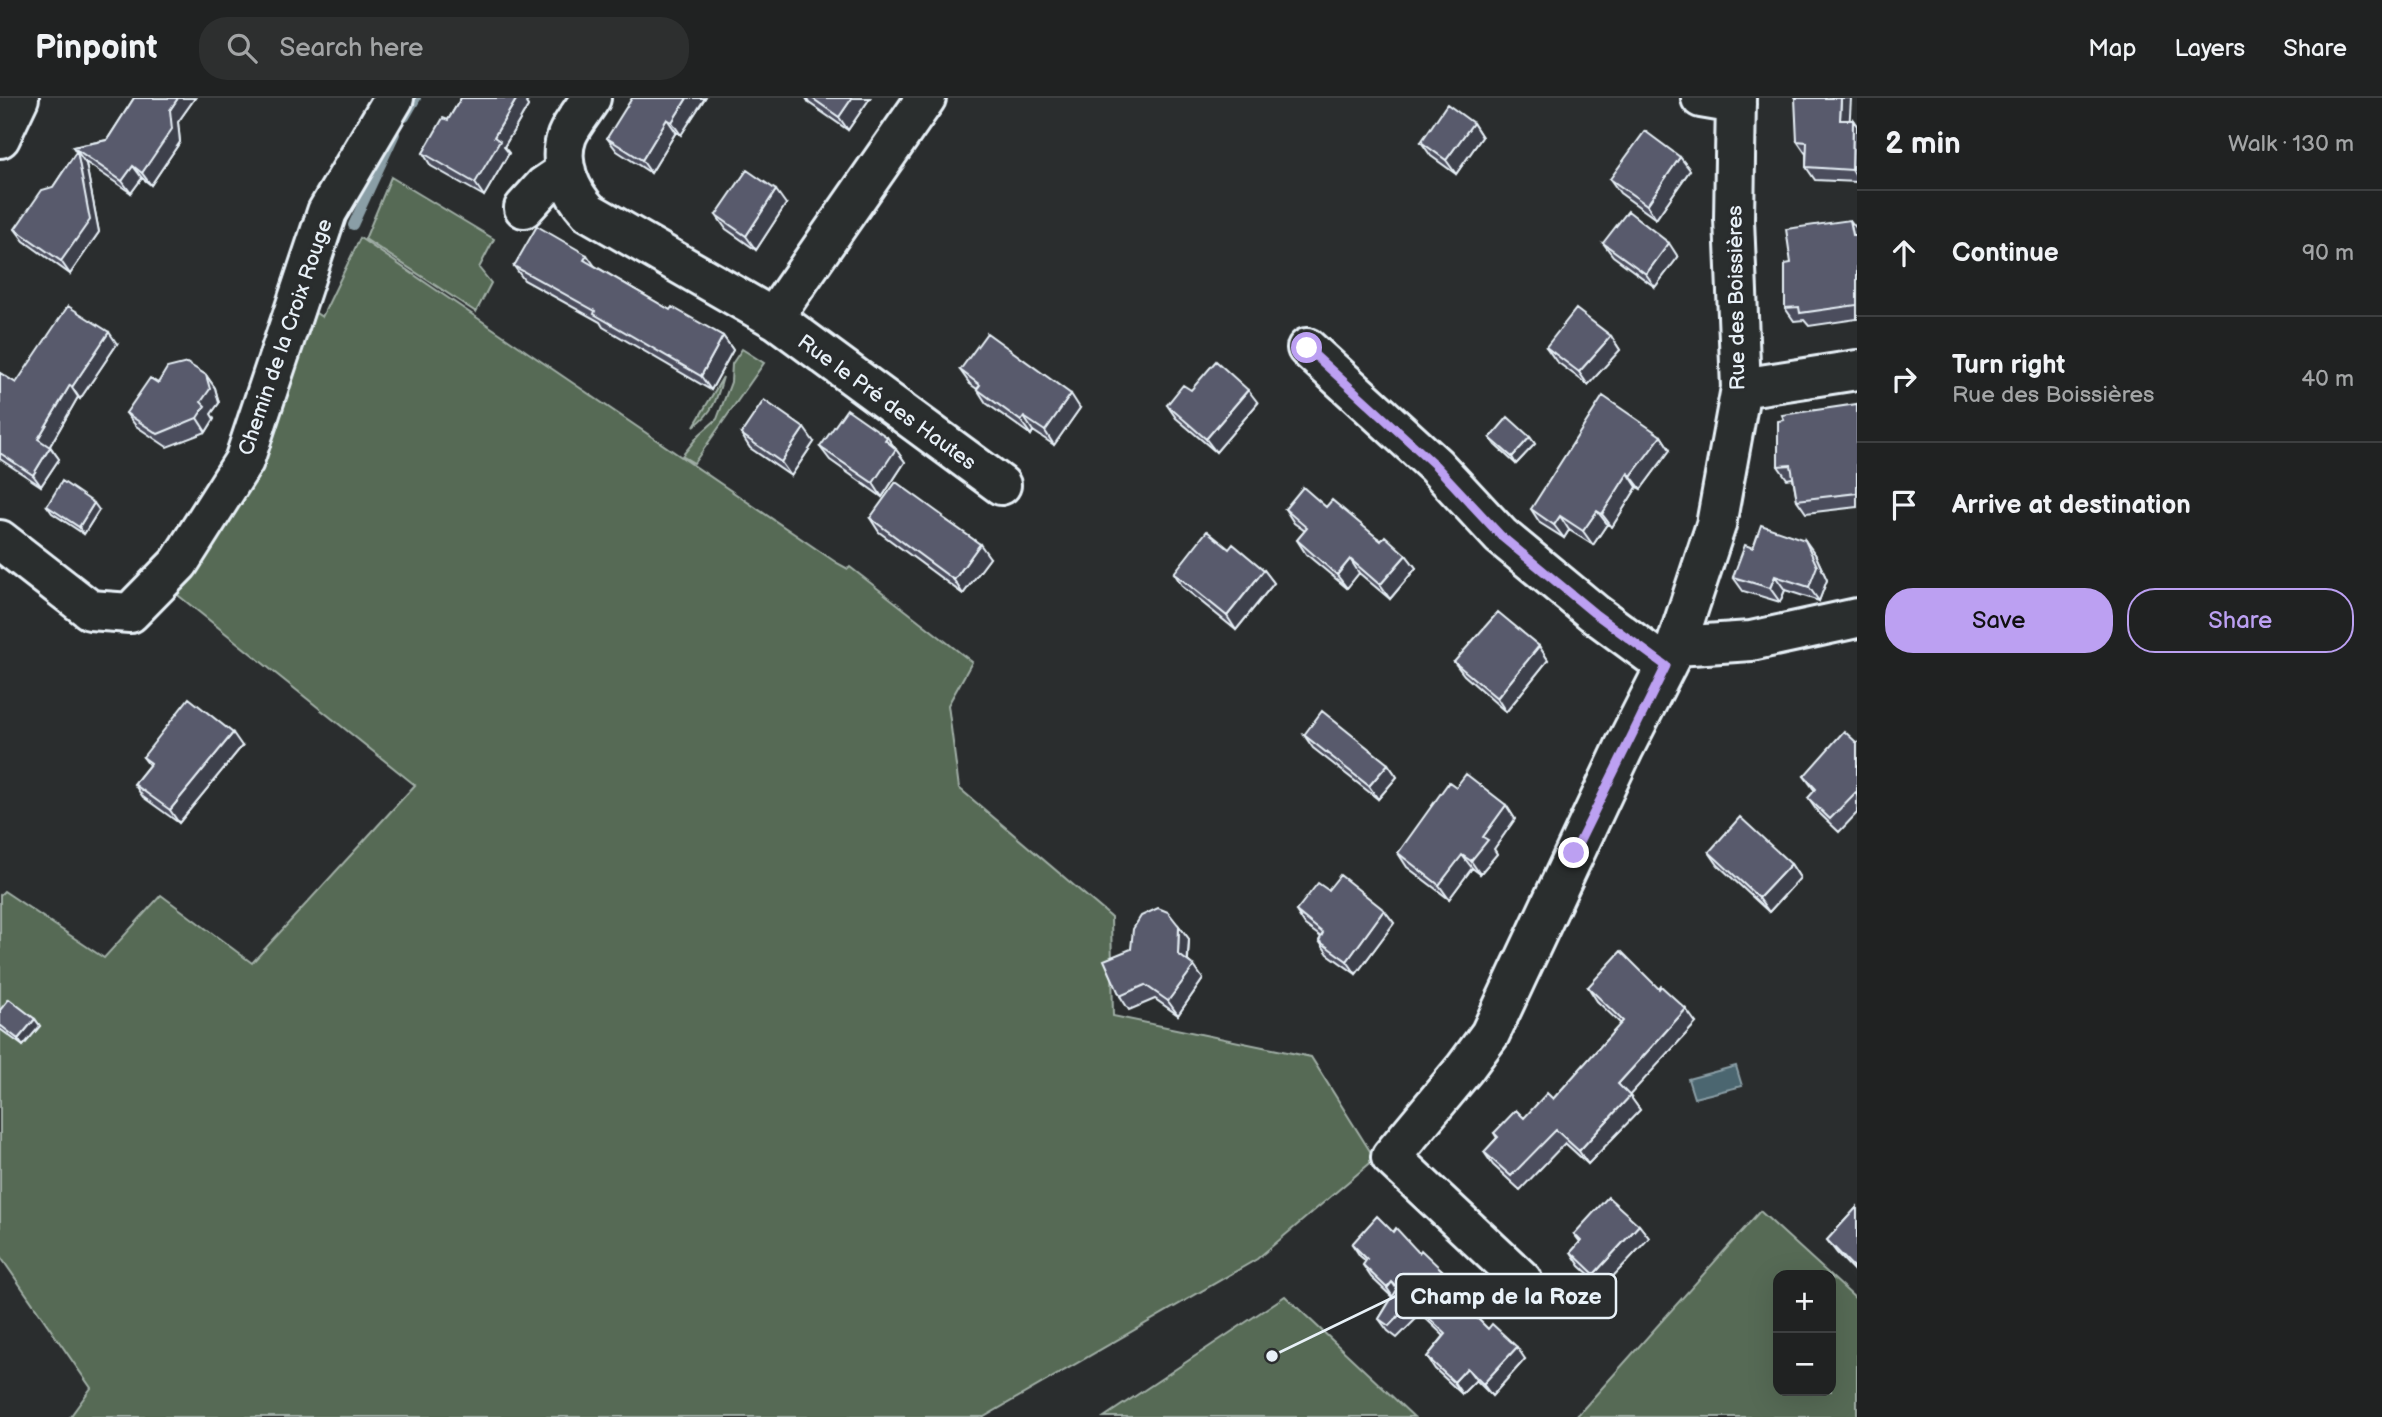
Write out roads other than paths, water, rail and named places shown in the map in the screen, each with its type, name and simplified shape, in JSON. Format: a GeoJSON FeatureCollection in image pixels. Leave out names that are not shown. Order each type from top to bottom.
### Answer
{"type":"FeatureCollection","features":[{"type":"Feature","properties":{"kind":"street"},"geometry":{"type":"LineString","coordinates":[[0,138],[19,98]]}},
{"type":"Feature","properties":{"kind":"street","name":"Chemin de la Croix Rouge"},"geometry":{"type":"LineString","coordinates":[[0,541],[90,610],[130,613],[179,563],[244,461],[327,212],[394,98]]}},
{"type":"Feature","properties":{"kind":"street","name":"Rue le Pré des Hautes"},"geometry":{"type":"LineString","coordinates":[[591,98],[567,136],[565,158],[566,171],[576,199],[589,212],[773,318],[1001,485]]}},
{"type":"Feature","properties":{"kind":"street"},"geometry":{"type":"LineString","coordinates":[[773,318],[926,98]]}},
{"type":"Feature","properties":{"kind":"street","name":"Rue des Boissières"},"geometry":{"type":"LineString","coordinates":[[1522,1280],[1391,1157],[1490,1034],[1671,656],[1716,525],[1741,388],[1734,219],[1724,100]]}},
{"type":"Feature","properties":{"kind":"street"},"geometry":{"type":"LineString","coordinates":[[524,208],[544,186],[566,171]]}},
{"type":"Feature","properties":{"kind":"street"},"geometry":{"type":"LineString","coordinates":[[1307,348],[1435,465],[1501,536],[1594,613],[1671,656],[1857,618]]}},
{"type":"Feature","properties":{"kind":"street"},"geometry":{"type":"LineString","coordinates":[[1741,388],[1857,370]]}},
{"type":"Feature","properties":{"kind":"water"},"geometry":{"type":"Polygon","coordinates":[[[1736,1066],[1742,1086],[1694,1098],[1688,1079],[1736,1066]]]}},
{"type":"Feature","properties":{"kind":"waterway"},"geometry":{"type":"LineString","coordinates":[[405,117],[416,98]]}},
{"type":"Feature","properties":{"kind":"waterway"},"geometry":{"type":"LineString","coordinates":[[353,225],[395,134]]}},
{"type":"Feature","properties":{"kind":"place","name":"Champ de la Roze"},"geometry":{"type":"Point","coordinates":[1272,1356]}}]}
